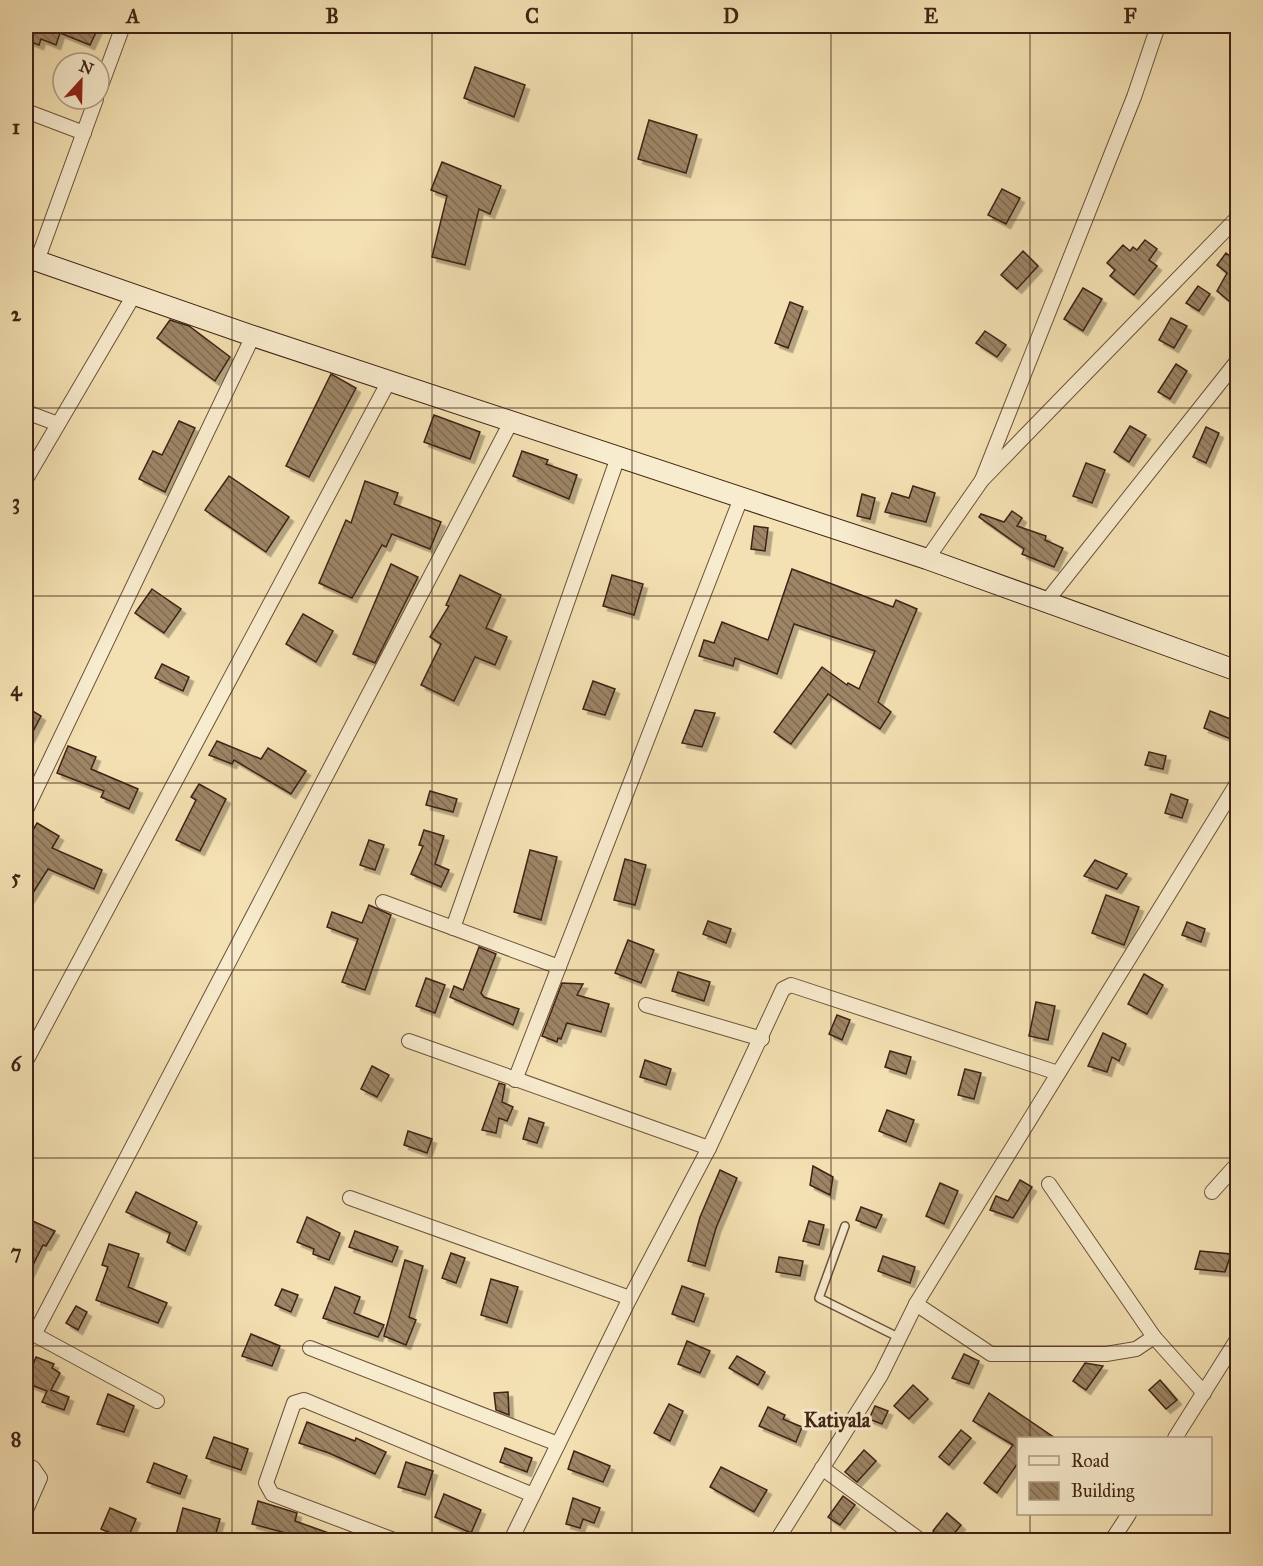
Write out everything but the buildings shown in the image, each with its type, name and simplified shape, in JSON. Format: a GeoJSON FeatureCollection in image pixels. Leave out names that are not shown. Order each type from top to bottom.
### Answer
{"type":"FeatureCollection","features":[{"type":"Feature","properties":{"kind":"street"},"geometry":{"type":"LineString","coordinates":[[111,58],[123,26]]}},
{"type":"Feature","properties":{"kind":"street"},"geometry":{"type":"LineString","coordinates":[[982,480],[1134,97],[1158,26]]}},
{"type":"Feature","properties":{"kind":"street"},"geometry":{"type":"LineString","coordinates":[[26,111],[84,134]]}},
{"type":"Feature","properties":{"kind":"street"},"geometry":{"type":"LineString","coordinates":[[92,111],[31,259],[253,336],[927,559],[1238,671]]}},
{"type":"Feature","properties":{"kind":"street"},"geometry":{"type":"LineString","coordinates":[[927,559],[982,480],[1238,217]]}},
{"type":"Feature","properties":{"kind":"street"},"geometry":{"type":"LineString","coordinates":[[26,479],[134,295]]}},
{"type":"Feature","properties":{"kind":"street"},"geometry":{"type":"LineString","coordinates":[[26,810],[253,336]]}},
{"type":"Feature","properties":{"kind":"street"},"geometry":{"type":"LineString","coordinates":[[1046,602],[1238,360]]}},
{"type":"Feature","properties":{"kind":"street"},"geometry":{"type":"LineString","coordinates":[[26,1062],[389,381]]}},
{"type":"Feature","properties":{"kind":"street"},"geometry":{"type":"LineString","coordinates":[[26,412],[58,424]]}},
{"type":"Feature","properties":{"kind":"street"},"geometry":{"type":"LineString","coordinates":[[157,1401],[30,1333],[511,422]]}},
{"type":"Feature","properties":{"kind":"street"},"geometry":{"type":"LineString","coordinates":[[453,928],[618,457]]}},
{"type":"Feature","properties":{"kind":"street"},"geometry":{"type":"LineString","coordinates":[[515,1080],[741,498]]}},
{"type":"Feature","properties":{"kind":"street"},"geometry":{"type":"LineString","coordinates":[[777,1540],[881,1375],[916,1304],[1238,782]]}},
{"type":"Feature","properties":{"kind":"street"},"geometry":{"type":"LineString","coordinates":[[382,902],[559,967]]}},
{"type":"Feature","properties":{"kind":"street"},"geometry":{"type":"LineString","coordinates":[[511,1540],[630,1298],[709,1148],[783,989],[791,985],[1059,1073]]}},
{"type":"Feature","properties":{"kind":"street"},"geometry":{"type":"LineString","coordinates":[[646,1005],[762,1038]]}},
{"type":"Feature","properties":{"kind":"street"},"geometry":{"type":"LineString","coordinates":[[409,1041],[709,1148]]}},
{"type":"Feature","properties":{"kind":"street"},"geometry":{"type":"LineString","coordinates":[[1212,1192],[1238,1163]]}},
{"type":"Feature","properties":{"kind":"street"},"geometry":{"type":"LineString","coordinates":[[1049,1184],[1154,1337],[1204,1393]]}},
{"type":"Feature","properties":{"kind":"street"},"geometry":{"type":"LineString","coordinates":[[350,1198],[630,1298]]}},
{"type":"Feature","properties":{"kind":"street"},"geometry":{"type":"LineString","coordinates":[[916,1304],[991,1354],[1106,1354],[1136,1350],[1154,1337]]}},
{"type":"Feature","properties":{"kind":"street"},"geometry":{"type":"LineString","coordinates":[[1176,1437],[1238,1338]]}},
{"type":"Feature","properties":{"kind":"street"},"geometry":{"type":"LineString","coordinates":[[310,1348],[558,1444]]}},
{"type":"Feature","properties":{"kind":"street"},"geometry":{"type":"LineString","coordinates":[[394,1540],[272,1494],[266,1483],[294,1403],[304,1400],[533,1495]]}},
{"type":"Feature","properties":{"kind":"street"},"geometry":{"type":"LineString","coordinates":[[26,1465],[33,1468],[40,1478],[26,1510]]}},
{"type":"Feature","properties":{"kind":"street"},"geometry":{"type":"LineString","coordinates":[[822,1468],[920,1540]]}},
{"type":"Feature","properties":{"kind":"street"},"geometry":{"type":"LineString","coordinates":[[1112,1540],[1128,1515]]}},
{"type":"Feature","properties":{"kind":"lane"},"geometry":{"type":"LineString","coordinates":[[845,1226],[819,1298],[898,1337]]}},
{"type":"Feature","properties":{"kind":"district","name":"Katiyala"},"geometry":{"type":"Point","coordinates":[837,1420]}}]}
